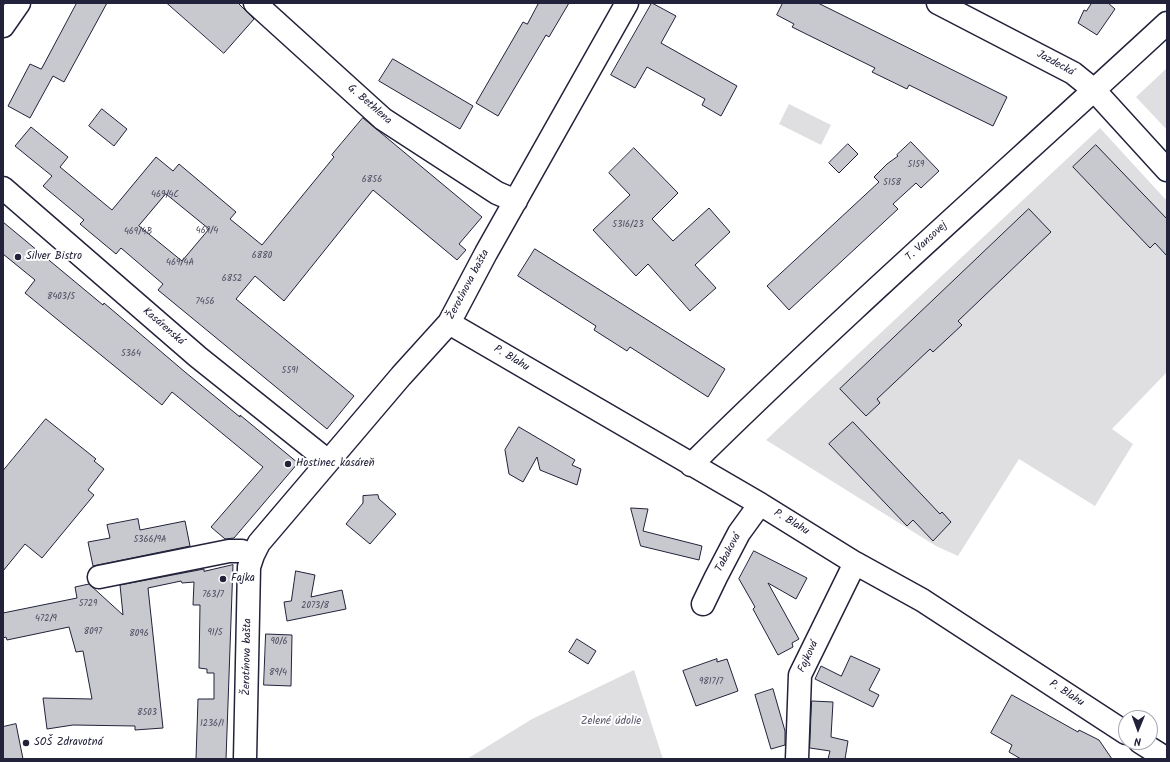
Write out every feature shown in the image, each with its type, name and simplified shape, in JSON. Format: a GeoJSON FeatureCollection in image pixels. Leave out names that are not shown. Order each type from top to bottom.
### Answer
{"type":"FeatureCollection","features":[{"type":"Feature","properties":{"kind":"street"},"geometry":{"type":"LineString","coordinates":[[3,26],[19,3]]}},
{"type":"Feature","properties":{"kind":"street","name":"G. Bethlena"},"geometry":{"type":"LineString","coordinates":[[255,3],[383,119],[497,193],[516,201]]}},
{"type":"Feature","properties":{"kind":"street","name":"Žerotínova bašta"},"geometry":{"type":"LineString","coordinates":[[245,759],[249,567],[259,543],[401,376],[449,323],[627,3]]}},
{"type":"Feature","properties":{"kind":"street","name":"Jazdecká"},"geometry":{"type":"LineString","coordinates":[[938,3],[1073,73],[1094,90],[1167,170]]}},
{"type":"Feature","properties":{"kind":"street","name":"T. Vansovej"},"geometry":{"type":"LineString","coordinates":[[691,465],[814,347],[1167,23]]}},
{"type":"Feature","properties":{"kind":"street","name":"Kasárenská"},"geometry":{"type":"LineString","coordinates":[[3,188],[198,357],[328,461]]}},
{"type":"Feature","properties":{"kind":"street","name":"P. Blahu"},"geometry":{"type":"LineString","coordinates":[[449,323],[760,504],[855,563],[922,600],[1118,728]]}},
{"type":"Feature","properties":{"kind":"street","name":"Tabaková"},"geometry":{"type":"LineString","coordinates":[[703,604],[738,533],[760,504]]}},
{"type":"Feature","properties":{"kind":"street"},"geometry":{"type":"LineString","coordinates":[[99,577],[229,551],[242,551],[253,555]]}},
{"type":"Feature","properties":{"kind":"street","name":"Fajková"},"geometry":{"type":"LineString","coordinates":[[797,759],[800,676],[855,563]]}},
{"type":"Feature","properties":{"kind":"street"},"geometry":{"type":"LineString","coordinates":[[1153,750],[1167,759]]}},
{"type":"Feature","properties":{"kind":"green space"},"geometry":{"type":"Polygon","coordinates":[[[1167,68],[1167,130],[1136,97],[1167,68]]]}},
{"type":"Feature","properties":{"kind":"green space"},"geometry":{"type":"Polygon","coordinates":[[[789,104],[831,125],[821,145],[779,124],[789,104]]]}},
{"type":"Feature","properties":{"kind":"green space"},"geometry":{"type":"Polygon","coordinates":[[[1100,128],[1167,201],[1167,372],[1112,429],[1133,444],[1095,506],[1019,459],[958,556],[936,546],[766,440],[1100,128]]]}},
{"type":"Feature","properties":{"kind":"green space","name":"Zelené údolie"},"geometry":{"type":"Polygon","coordinates":[[[634,670],[663,759],[467,759],[532,719],[634,670]]]}},
{"type":"Feature","properties":{"kind":"building"},"geometry":{"type":"Polygon","coordinates":[[[77,3],[107,3],[64,82],[53,76],[30,118],[8,106],[30,64],[41,69],[77,3]]]}},
{"type":"Feature","properties":{"kind":"building"},"geometry":{"type":"Polygon","coordinates":[[[167,3],[238,3],[254,19],[224,53],[167,3]]]}},
{"type":"Feature","properties":{"kind":"building"},"geometry":{"type":"Polygon","coordinates":[[[539,3],[569,3],[549,37],[546,35],[498,116],[476,103],[523,22],[527,24],[539,3]]]}},
{"type":"Feature","properties":{"kind":"building"},"geometry":{"type":"Polygon","coordinates":[[[652,3],[676,16],[661,43],[737,86],[721,116],[702,105],[705,99],[647,67],[635,88],[611,75],[652,3]]]}},
{"type":"Feature","properties":{"kind":"building"},"geometry":{"type":"Polygon","coordinates":[[[783,3],[818,3],[1007,97],[993,126],[909,85],[907,89],[872,72],[875,68],[792,27],[794,24],[777,15],[783,3]]]}},
{"type":"Feature","properties":{"kind":"building"},"geometry":{"type":"Polygon","coordinates":[[[1092,3],[1108,3],[1115,9],[1097,35],[1078,23],[1084,10],[1086,11],[1092,3]]]}},
{"type":"Feature","properties":{"kind":"building"},"geometry":{"type":"Polygon","coordinates":[[[393,59],[473,106],[460,129],[379,81],[393,59]]]}},
{"type":"Feature","properties":{"kind":"building"},"geometry":{"type":"Polygon","coordinates":[[[102,109],[127,129],[114,146],[89,126],[102,109]]]}},
{"type":"Feature","properties":{"kind":"building"},"geometry":{"type":"Polygon","coordinates":[[[363,118],[482,217],[459,244],[466,250],[457,260],[373,190],[284,301],[255,276],[236,299],[354,396],[327,429],[158,290],[163,284],[121,248],[116,254],[80,224],[84,220],[43,186],[52,176],[15,146],[31,127],[68,157],[60,167],[112,210],[156,157],[173,171],[179,164],[236,212],[230,219],[262,245],[334,157],[332,155],[363,118]],[[166,194],[139,226],[182,261],[209,229],[166,194]]]}},
{"type":"Feature","properties":{"kind":"building"},"geometry":{"type":"Polygon","coordinates":[[[911,142],[939,171],[921,188],[916,183],[893,204],[898,209],[789,310],[767,286],[879,182],[874,177],[887,164],[898,156],[897,155],[911,142]]]}},
{"type":"Feature","properties":{"kind":"building"},"geometry":{"type":"Polygon","coordinates":[[[848,144],[858,154],[839,173],[829,163],[848,144]]]}},
{"type":"Feature","properties":{"kind":"building"},"geometry":{"type":"Polygon","coordinates":[[[1096,145],[1167,219],[1167,256],[1155,243],[1150,248],[1073,167],[1096,145]]]}},
{"type":"Feature","properties":{"kind":"building"},"geometry":{"type":"Polygon","coordinates":[[[634,148],[678,193],[652,219],[673,241],[709,208],[730,232],[695,265],[716,288],[690,311],[648,264],[636,276],[593,230],[630,195],[609,173],[634,148]]]}},
{"type":"Feature","properties":{"kind":"building"},"geometry":{"type":"Polygon","coordinates":[[[1029,209],[1051,232],[958,321],[962,325],[933,352],[930,349],[877,399],[880,403],[866,416],[840,389],[1029,209]]]}},
{"type":"Feature","properties":{"kind":"building"},"geometry":{"type":"Polygon","coordinates":[[[3,222],[298,463],[234,538],[225,539],[211,527],[263,467],[172,392],[162,405],[25,293],[35,280],[3,254],[3,222]]]}},
{"type":"Feature","properties":{"kind":"building"},"geometry":{"type":"Polygon","coordinates":[[[535,249],[725,369],[708,397],[630,347],[627,351],[594,330],[596,326],[518,276],[535,249]]]}},
{"type":"Feature","properties":{"kind":"building"},"geometry":{"type":"Polygon","coordinates":[[[46,419],[96,459],[94,461],[104,469],[88,490],[94,495],[42,558],[25,544],[3,571],[3,471],[46,419]]]}},
{"type":"Feature","properties":{"kind":"building"},"geometry":{"type":"Polygon","coordinates":[[[853,422],[940,514],[942,512],[951,522],[933,541],[913,520],[907,526],[829,444],[853,422]]]}},
{"type":"Feature","properties":{"kind":"building"},"geometry":{"type":"Polygon","coordinates":[[[519,427],[575,460],[572,465],[581,469],[577,485],[540,470],[537,457],[523,482],[509,474],[505,450],[519,427]]]}},
{"type":"Feature","properties":{"kind":"building"},"geometry":{"type":"Polygon","coordinates":[[[378,495],[379,499],[396,514],[370,544],[346,524],[363,503],[363,496],[378,495]]]}},
{"type":"Feature","properties":{"kind":"building"},"geometry":{"type":"Polygon","coordinates":[[[631,508],[648,509],[643,531],[702,546],[699,560],[641,546],[631,508]]]}},
{"type":"Feature","properties":{"kind":"building"},"geometry":{"type":"Polygon","coordinates":[[[138,519],[140,530],[185,521],[190,546],[93,566],[88,542],[110,538],[107,525],[138,519]]]}},
{"type":"Feature","properties":{"kind":"building"},"geometry":{"type":"Polygon","coordinates":[[[754,551],[807,578],[796,599],[768,583],[799,639],[792,643],[793,647],[778,655],[753,609],[755,607],[739,579],[754,551]]]}},
{"type":"Feature","properties":{"kind":"building"},"geometry":{"type":"Polygon","coordinates":[[[233,565],[226,759],[196,759],[198,699],[214,699],[214,673],[207,673],[207,669],[199,668],[200,605],[193,605],[194,582],[182,583],[181,581],[148,588],[163,728],[135,730],[135,726],[73,725],[47,729],[43,698],[92,699],[83,651],[76,652],[69,627],[7,640],[6,637],[3,638],[3,613],[77,598],[75,587],[89,584],[123,615],[120,585],[233,565]]]}},
{"type":"Feature","properties":{"kind":"building"},"geometry":{"type":"Polygon","coordinates":[[[296,571],[315,575],[311,597],[342,590],[346,609],[287,621],[284,602],[291,601],[296,571]]]}},
{"type":"Feature","properties":{"kind":"building"},"geometry":{"type":"Polygon","coordinates":[[[266,634],[292,635],[291,686],[264,685],[266,634]]]}},
{"type":"Feature","properties":{"kind":"building"},"geometry":{"type":"Polygon","coordinates":[[[577,639],[596,651],[588,664],[569,652],[577,639]]]}},
{"type":"Feature","properties":{"kind":"building"},"geometry":{"type":"Polygon","coordinates":[[[851,656],[880,669],[869,690],[879,695],[873,707],[815,679],[821,666],[841,676],[851,656]]]}},
{"type":"Feature","properties":{"kind":"building"},"geometry":{"type":"Polygon","coordinates":[[[717,659],[717,662],[727,659],[738,691],[696,706],[683,671],[717,659]]]}},
{"type":"Feature","properties":{"kind":"building"},"geometry":{"type":"Polygon","coordinates":[[[773,689],[785,731],[785,745],[771,749],[755,695],[773,689]]]}},
{"type":"Feature","properties":{"kind":"building"},"geometry":{"type":"Polygon","coordinates":[[[1012,695],[1078,732],[1079,730],[1099,740],[1112,759],[1021,759],[1009,752],[1012,745],[991,733],[1012,695]]]}},
{"type":"Feature","properties":{"kind":"building"},"geometry":{"type":"Polygon","coordinates":[[[812,701],[833,702],[831,737],[848,741],[845,759],[828,759],[830,751],[810,748],[812,701]]]}},
{"type":"Feature","properties":{"kind":"building"},"geometry":{"type":"Polygon","coordinates":[[[16,724],[23,759],[3,759],[3,727],[16,724]]]}},
{"type":"Feature","properties":{"kind":"place","name":"Silver Bistro"},"geometry":{"type":"Point","coordinates":[18,257]}},
{"type":"Feature","properties":{"kind":"place","name":"Hostinec kasáreň"},"geometry":{"type":"Point","coordinates":[288,464]}},
{"type":"Feature","properties":{"kind":"place","name":"Fajka"},"geometry":{"type":"Point","coordinates":[223,579]}},
{"type":"Feature","properties":{"kind":"place","name":"SOŠ Zdravotná"},"geometry":{"type":"Point","coordinates":[26,743]}}]}
